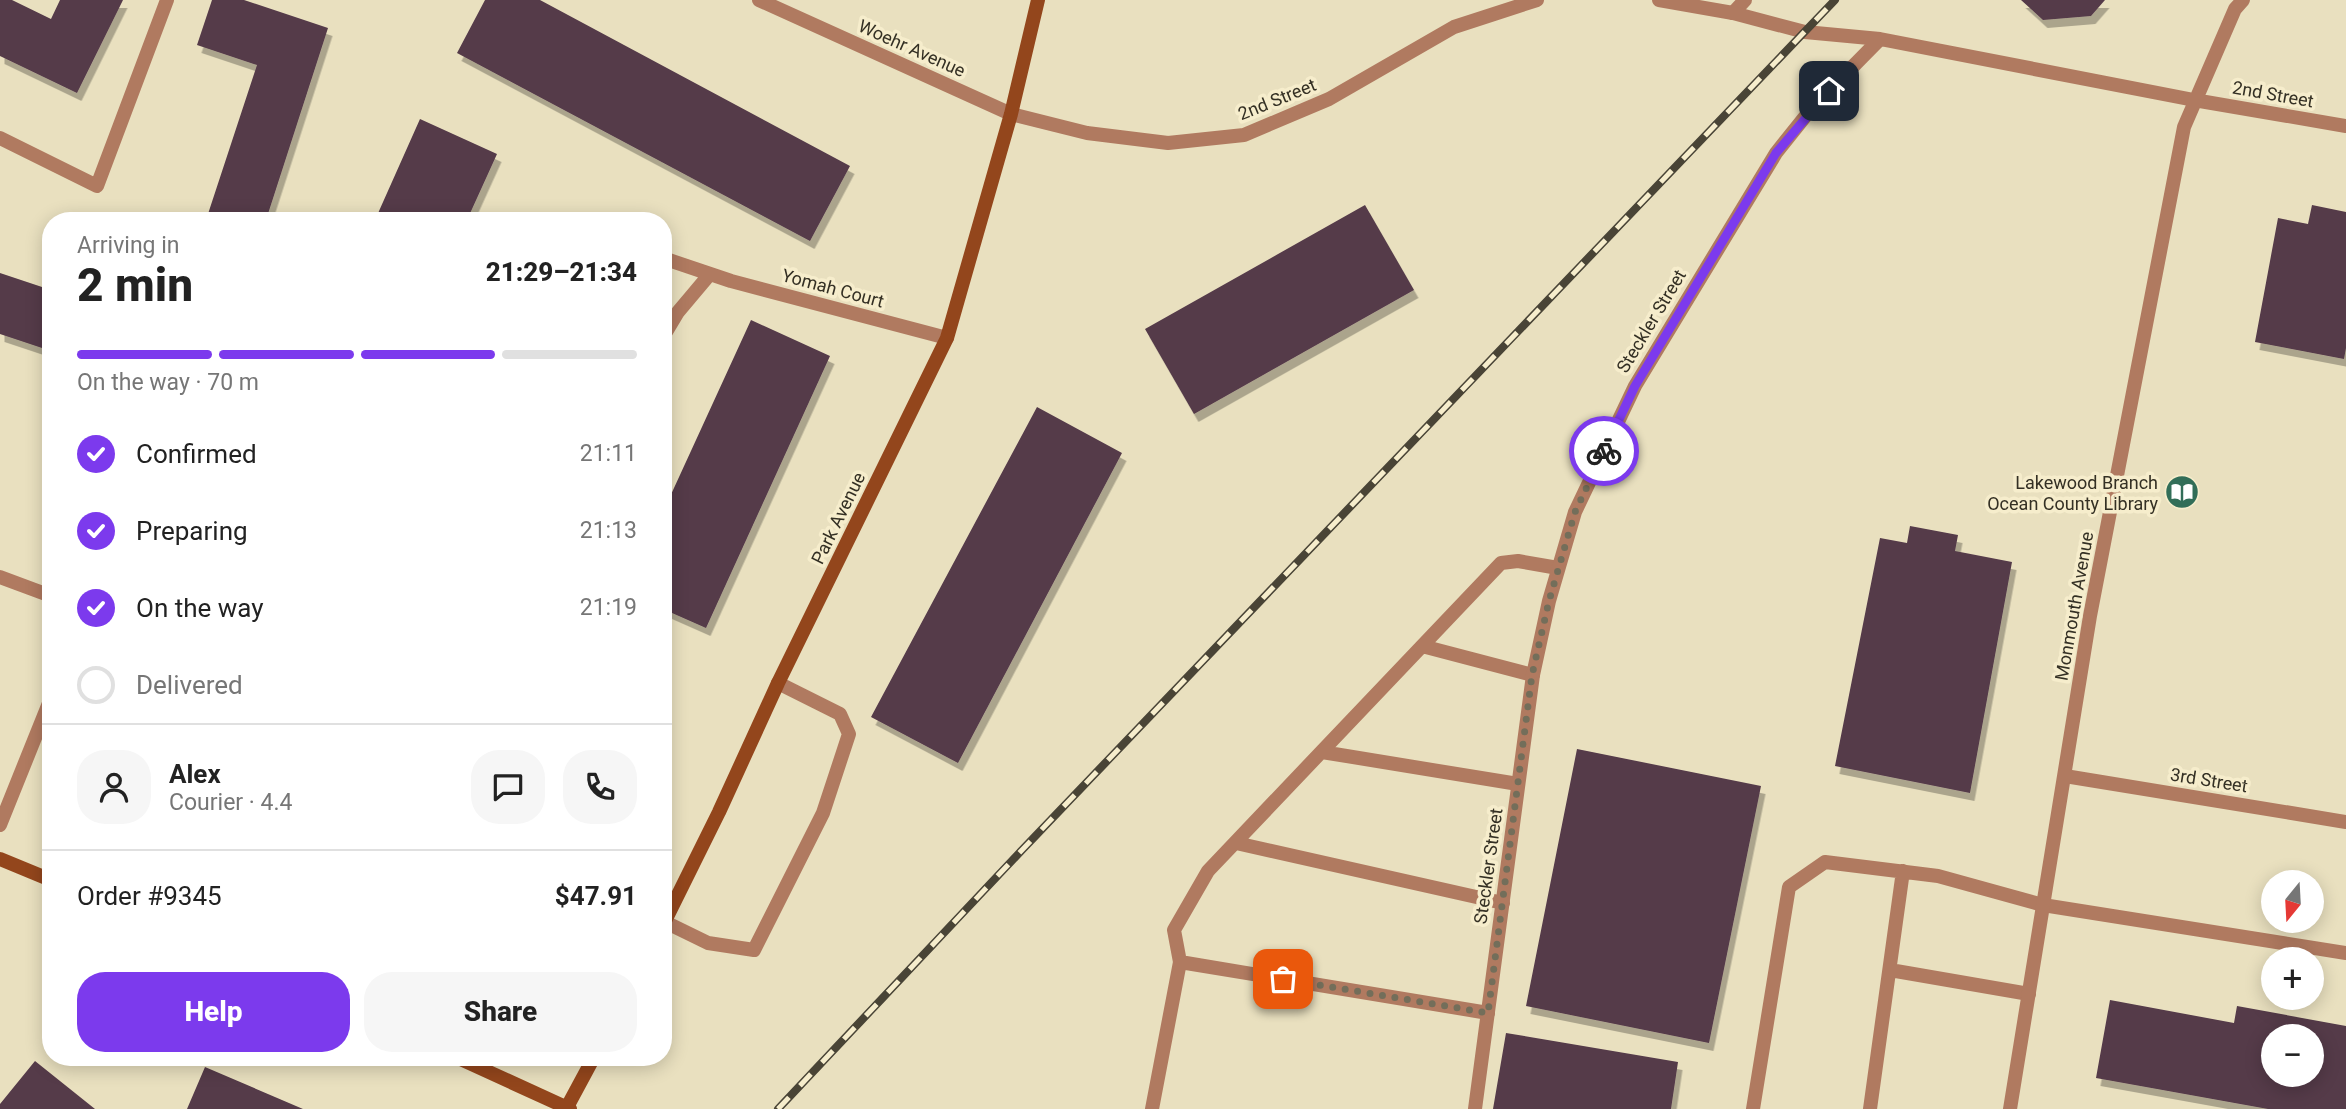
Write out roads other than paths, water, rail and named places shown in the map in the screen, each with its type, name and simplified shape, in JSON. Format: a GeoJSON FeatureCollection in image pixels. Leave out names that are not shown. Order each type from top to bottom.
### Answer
{"type":"FeatureCollection","features":[{"type":"Feature","properties":{"kind":"street"},"geometry":{"type":"LineString","coordinates":[[0,138],[97,186],[167,0]]}},
{"type":"Feature","properties":{"kind":"street","name":"Woehr Avenue"},"geometry":{"type":"LineString","coordinates":[[759,0],[1011,114]]}},
{"type":"Feature","properties":{"kind":"street","name":"Park Avenue"},"geometry":{"type":"LineString","coordinates":[[672,908],[778,683],[947,338],[1011,114],[1038,0]]}},
{"type":"Feature","properties":{"kind":"street","name":"2nd Street"},"geometry":{"type":"LineString","coordinates":[[1011,114],[1087,133],[1168,143],[1244,135],[1329,99],[1454,27],[1537,0]]}},
{"type":"Feature","properties":{"kind":"street"},"geometry":{"type":"LineString","coordinates":[[1659,0],[1733,13],[1805,32],[1880,39],[2194,100]]}},
{"type":"Feature","properties":{"kind":"street"},"geometry":{"type":"LineString","coordinates":[[1733,13],[1745,0]]}},
{"type":"Feature","properties":{"kind":"street","name":"Monmouth Avenue"},"geometry":{"type":"LineString","coordinates":[[2010,1109],[2090,616],[2184,127],[2235,9],[2243,0]]}},
{"type":"Feature","properties":{"kind":"street","name":"Steckler Street"},"geometry":{"type":"LineString","coordinates":[[1475,1109],[1532,675],[1558,568],[1575,512],[1635,386],[1776,153],[1812,108],[1880,39]]}},
{"type":"Feature","properties":{"kind":"street","name":"2nd Street"},"geometry":{"type":"LineString","coordinates":[[2194,100],[2346,126]]}},
{"type":"Feature","properties":{"kind":"street","name":"Yomah Court"},"geometry":{"type":"LineString","coordinates":[[672,261],[710,274],[947,338]]}},
{"type":"Feature","properties":{"kind":"street"},"geometry":{"type":"LineString","coordinates":[[672,322],[710,274]]}},
{"type":"Feature","properties":{"kind":"street"},"geometry":{"type":"LineString","coordinates":[[1152,1109],[1180,962],[1174,930],[1209,871],[1501,563],[1518,561],[1558,568]]}},
{"type":"Feature","properties":{"kind":"street"},"geometry":{"type":"LineString","coordinates":[[0,577],[42,593]]}},
{"type":"Feature","properties":{"kind":"street"},"geometry":{"type":"LineString","coordinates":[[1422,646],[1532,675]]}},
{"type":"Feature","properties":{"kind":"street"},"geometry":{"type":"LineString","coordinates":[[672,927],[708,943],[754,950],[823,813],[849,734],[839,714],[778,683]]}},
{"type":"Feature","properties":{"kind":"street"},"geometry":{"type":"LineString","coordinates":[[0,825],[42,720]]}},
{"type":"Feature","properties":{"kind":"street"},"geometry":{"type":"LineString","coordinates":[[1322,752],[1518,784]]}},
{"type":"Feature","properties":{"kind":"street","name":"3rd Street"},"geometry":{"type":"LineString","coordinates":[[2065,776],[2346,822]]}},
{"type":"Feature","properties":{"kind":"street"},"geometry":{"type":"LineString","coordinates":[[1236,843],[1503,903]]}},
{"type":"Feature","properties":{"kind":"street"},"geometry":{"type":"LineString","coordinates":[[0,859],[42,876]]}},
{"type":"Feature","properties":{"kind":"street"},"geometry":{"type":"LineString","coordinates":[[1753,1109],[1789,887],[1825,862],[1938,876],[2043,905],[2346,953]]}},
{"type":"Feature","properties":{"kind":"street"},"geometry":{"type":"LineString","coordinates":[[1870,1109],[1903,872]]}},
{"type":"Feature","properties":{"kind":"street"},"geometry":{"type":"LineString","coordinates":[[1180,962],[1488,1013]]}},
{"type":"Feature","properties":{"kind":"street"},"geometry":{"type":"LineString","coordinates":[[1890,970],[2029,994]]}},
{"type":"Feature","properties":{"kind":"street"},"geometry":{"type":"LineString","coordinates":[[475,1066],[568,1109],[590,1066]]}},
{"type":"Feature","properties":{"kind":"railway"},"geometry":{"type":"LineString","coordinates":[[778,1109],[1835,0]]}},
{"type":"Feature","properties":{"kind":"place","name":"Lakewood Branch Ocean County Library"},"geometry":{"type":"Point","coordinates":[2182,492]}}]}
